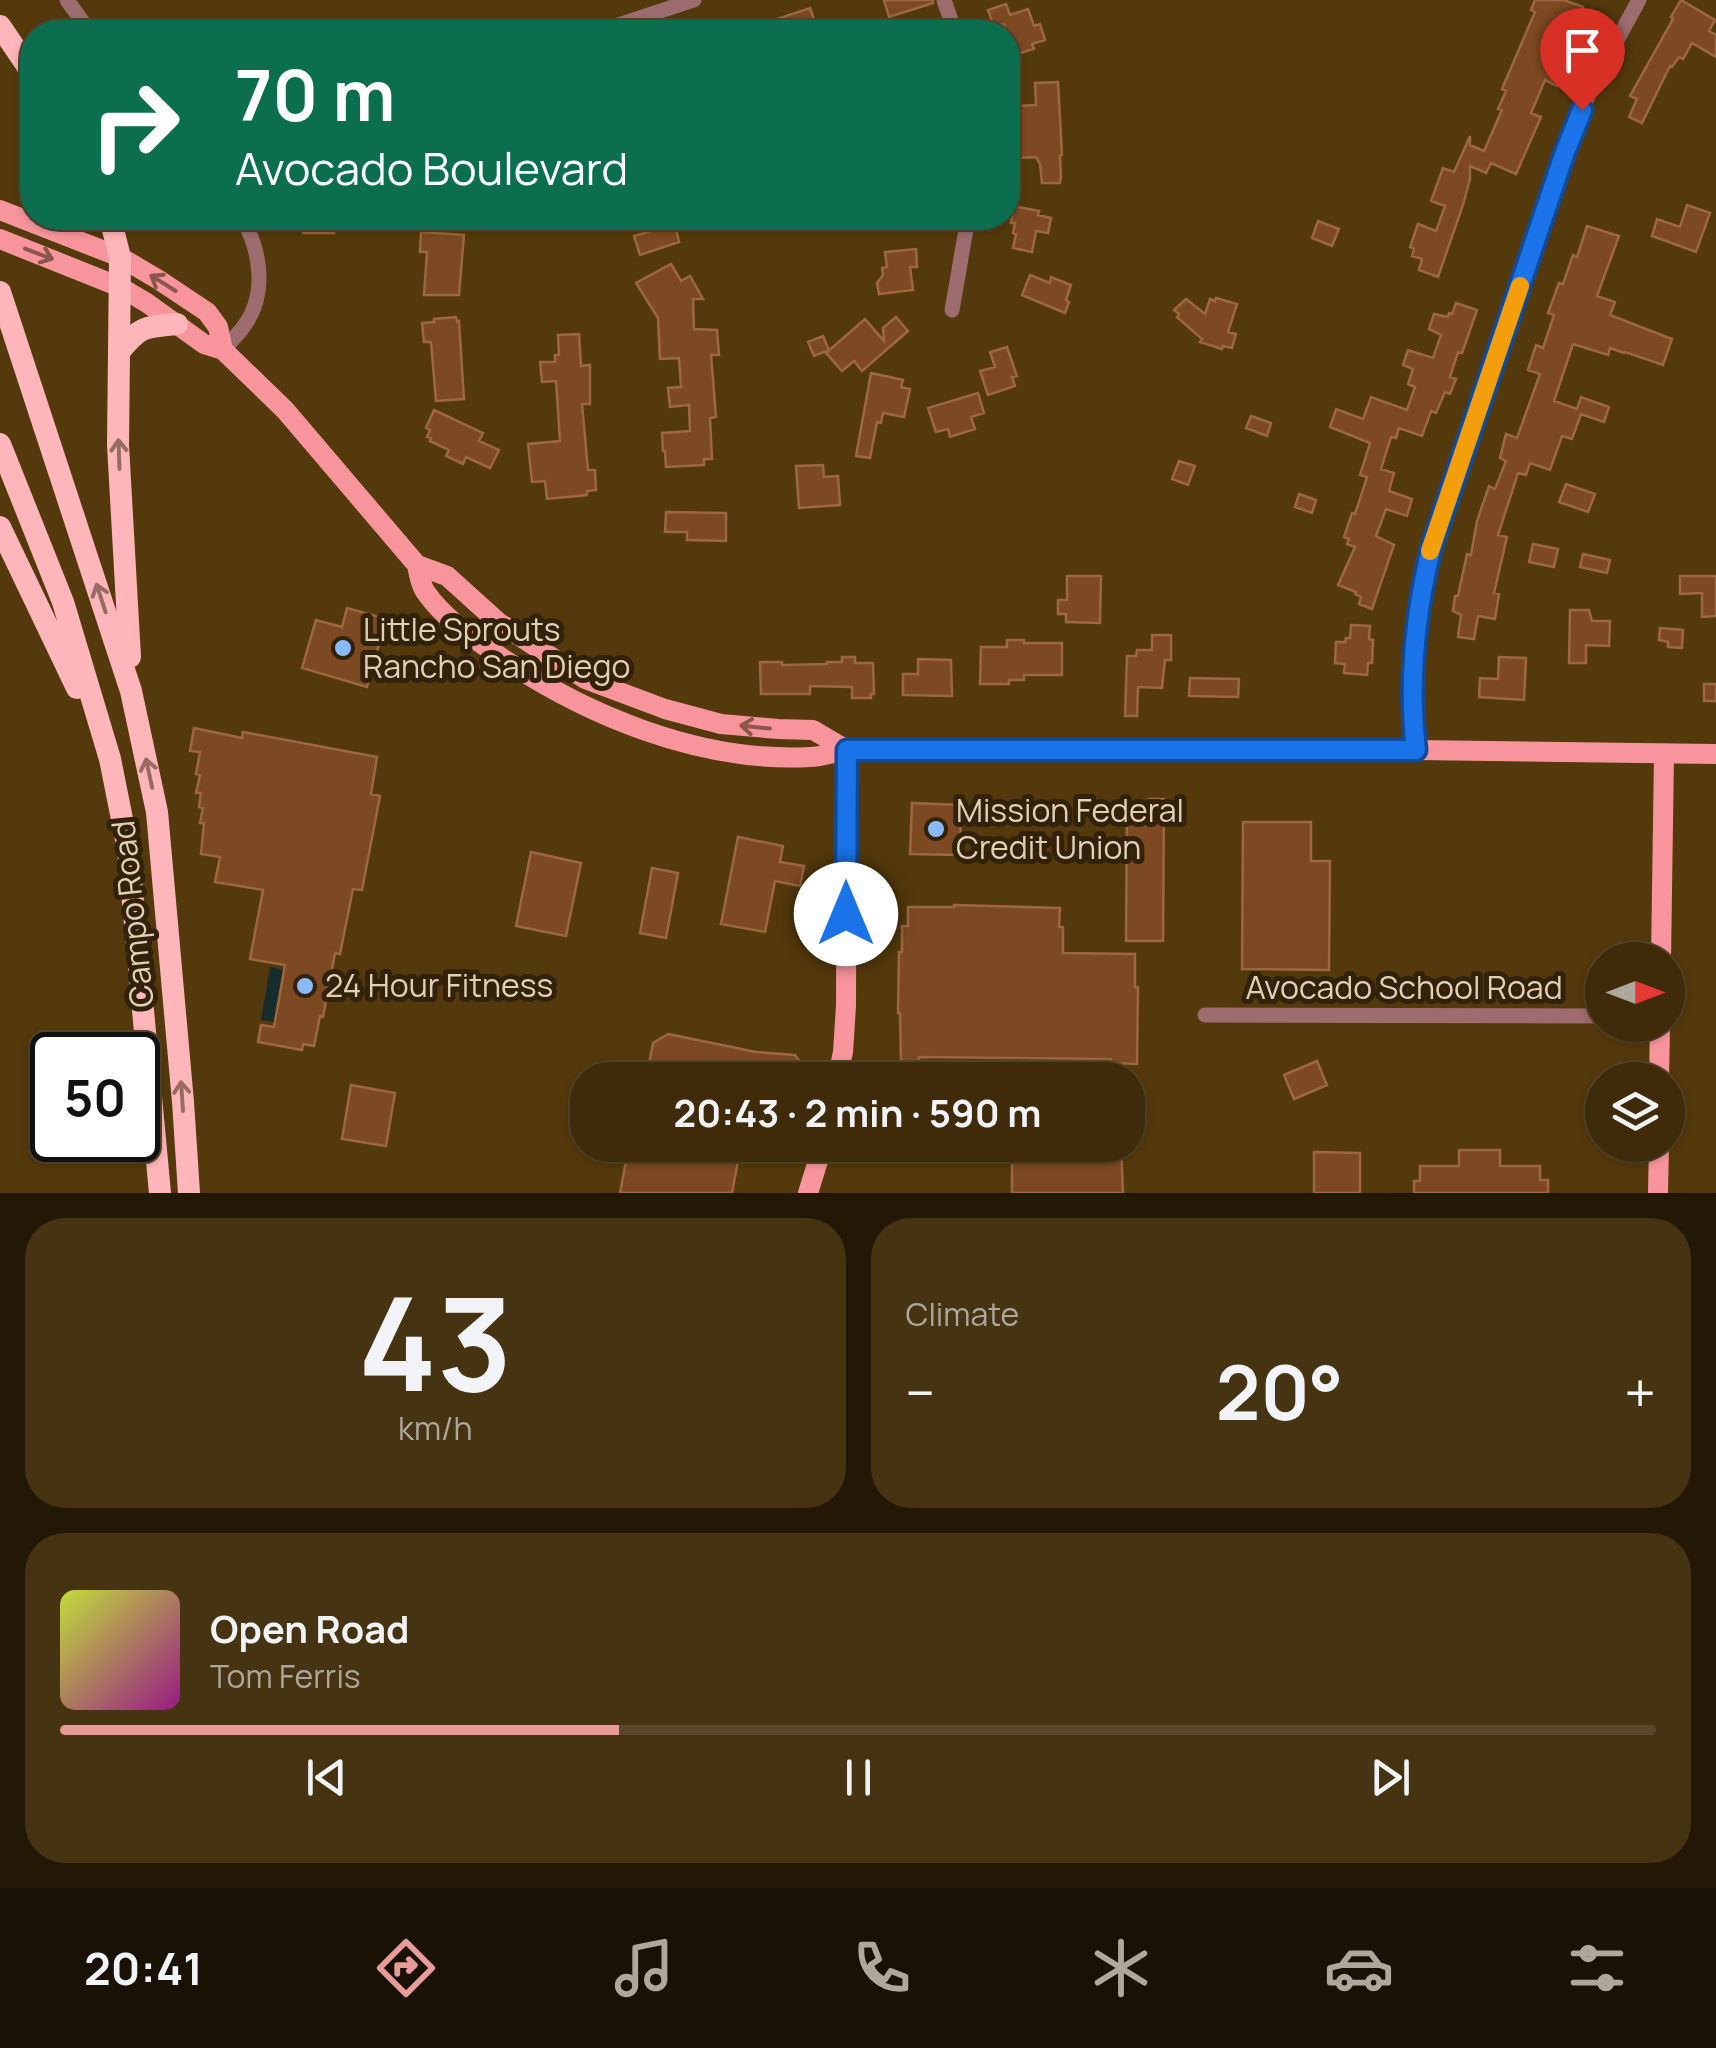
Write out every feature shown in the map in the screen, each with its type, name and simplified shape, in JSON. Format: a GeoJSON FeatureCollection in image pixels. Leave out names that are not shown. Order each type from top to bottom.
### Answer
{"type":"FeatureCollection","features":[{"type":"Feature","properties":{"kind":"highway"},"geometry":{"type":"LineString","coordinates":[[0,26],[20,55]]}},
{"type":"Feature","properties":{"kind":"highway"},"geometry":{"type":"LineString","coordinates":[[113,230],[120,258],[118,445],[131,691]]}},
{"type":"Feature","properties":{"kind":"highway"},"geometry":{"type":"LineString","coordinates":[[0,292],[131,691]]}},
{"type":"Feature","properties":{"kind":"highway"},"geometry":{"type":"LineString","coordinates":[[120,351],[136,331],[177,324]]}},
{"type":"Feature","properties":{"kind":"highway"},"geometry":{"type":"LineString","coordinates":[[0,444],[63,602],[110,759]]}},
{"type":"Feature","properties":{"kind":"highway"},"geometry":{"type":"LineString","coordinates":[[0,528],[110,759]]}},
{"type":"Feature","properties":{"kind":"highway","name":"Campo Road"},"geometry":{"type":"LineString","coordinates":[[131,691],[157,812],[188,1193]]}},
{"type":"Feature","properties":{"kind":"highway","name":"Campo Road"},"geometry":{"type":"LineString","coordinates":[[110,759],[128,848],[160,1193]]}},
{"type":"Feature","properties":{"kind":"main road"},"geometry":{"type":"LineString","coordinates":[[49,230],[120,258],[207,312],[218,327],[223,350]]}},
{"type":"Feature","properties":{"kind":"main road"},"geometry":{"type":"LineString","coordinates":[[0,239],[120,288],[204,344],[223,350],[285,410],[417,566],[424,592],[461,627],[534,680],[571,700],[614,721],[686,743],[746,755],[813,758],[847,750],[1716,754]]}},
{"type":"Feature","properties":{"kind":"main road"},"geometry":{"type":"LineString","coordinates":[[417,566],[447,576],[498,622],[586,678],[665,709],[721,724],[813,730],[847,750]]}},
{"type":"Feature","properties":{"kind":"main road"},"geometry":{"type":"LineString","coordinates":[[461,627],[476,623],[535,661],[555,661]]}},
{"type":"Feature","properties":{"kind":"main road"},"geometry":{"type":"LineString","coordinates":[[571,700],[602,699],[674,722],[691,716]]}},
{"type":"Feature","properties":{"kind":"main road"},"geometry":{"type":"LineString","coordinates":[[841,1062],[846,1006],[847,750]]}},
{"type":"Feature","properties":{"kind":"main road"},"geometry":{"type":"LineString","coordinates":[[1661,942],[1664,754]]}},
{"type":"Feature","properties":{"kind":"main road"},"geometry":{"type":"LineString","coordinates":[[808,1193],[818,1162]]}},
{"type":"Feature","properties":{"kind":"main road"},"geometry":{"type":"LineString","coordinates":[[1658,1162],[1658,1193]]}},
{"type":"Feature","properties":{"kind":"street"},"geometry":{"type":"LineString","coordinates":[[634,20],[694,0]]}},
{"type":"Feature","properties":{"kind":"street"},"geometry":{"type":"LineString","coordinates":[[1416,750],[1412,710],[1416,628],[1422,584],[1438,524],[1565,152],[1592,86],[1639,0]]}},
{"type":"Feature","properties":{"kind":"street"},"geometry":{"type":"LineString","coordinates":[[223,350],[247,323],[256,297],[254,242],[248,230]]}},
{"type":"Feature","properties":{"kind":"street"},"geometry":{"type":"LineString","coordinates":[[952,310],[966,230]]}},
{"type":"Feature","properties":{"kind":"street","name":"Avocado School Road"},"geometry":{"type":"LineString","coordinates":[[1205,1015],[1585,1016]]}},
{"type":"Feature","properties":{"kind":"water"},"geometry":{"type":"Polygon","coordinates":[[[270,967],[285,970],[275,1022],[261,1020],[270,967]]]}},
{"type":"Feature","properties":{"kind":"building"},"geometry":{"type":"Polygon","coordinates":[[[884,0],[933,0],[933,3],[889,17],[884,0]]]}},
{"type":"Feature","properties":{"kind":"building"},"geometry":{"type":"Polygon","coordinates":[[[1535,0],[1564,0],[1583,7],[1576,26],[1580,28],[1562,65],[1566,66],[1557,86],[1545,80],[1531,113],[1541,117],[1516,174],[1491,163],[1486,173],[1470,166],[1463,205],[1438,277],[1419,270],[1422,259],[1412,256],[1414,249],[1410,247],[1418,224],[1436,231],[1445,206],[1431,201],[1443,168],[1454,172],[1470,136],[1470,145],[1484,151],[1502,110],[1498,109],[1506,91],[1502,89],[1535,12],[1531,10],[1535,0]]]}},
{"type":"Feature","properties":{"kind":"building"},"geometry":{"type":"Polygon","coordinates":[[[1681,0],[1715,20],[1709,31],[1716,35],[1716,57],[1692,43],[1683,59],[1679,57],[1670,66],[1642,123],[1629,117],[1637,99],[1630,96],[1681,0]]]}},
{"type":"Feature","properties":{"kind":"building"},"geometry":{"type":"Polygon","coordinates":[[[1006,4],[1010,15],[1028,9],[1034,26],[1040,24],[1045,40],[1020,53],[1020,20],[992,20],[988,10],[1006,4]]]}},
{"type":"Feature","properties":{"kind":"building"},"geometry":{"type":"Polygon","coordinates":[[[810,8],[814,20],[774,20],[810,8]]]}},
{"type":"Feature","properties":{"kind":"building"},"geometry":{"type":"Polygon","coordinates":[[[1058,82],[1060,183],[1042,183],[1036,157],[1020,158],[1020,106],[1036,105],[1035,83],[1058,82]]]}},
{"type":"Feature","properties":{"kind":"building"},"geometry":{"type":"Polygon","coordinates":[[[1687,205],[1710,213],[1696,252],[1652,236],[1657,219],[1680,227],[1687,205]]]}},
{"type":"Feature","properties":{"kind":"building"},"geometry":{"type":"Polygon","coordinates":[[[1020,207],[1051,218],[1048,233],[1036,231],[1032,252],[1013,248],[1013,233],[1020,230],[1020,207]]]}},
{"type":"Feature","properties":{"kind":"building"},"geometry":{"type":"Polygon","coordinates":[[[1318,221],[1339,229],[1332,246],[1312,238],[1318,221]]]}},
{"type":"Feature","properties":{"kind":"building"},"geometry":{"type":"Polygon","coordinates":[[[1587,226],[1619,236],[1597,296],[1615,302],[1610,315],[1672,339],[1663,365],[1610,348],[1608,355],[1573,344],[1554,401],[1577,409],[1581,397],[1609,407],[1604,422],[1581,414],[1572,439],[1562,436],[1550,470],[1530,463],[1526,475],[1518,473],[1498,535],[1507,537],[1494,593],[1499,594],[1495,619],[1478,616],[1474,639],[1458,637],[1461,615],[1453,611],[1455,596],[1467,554],[1471,555],[1477,521],[1489,486],[1495,489],[1506,461],[1500,458],[1506,434],[1517,438],[1540,374],[1528,370],[1536,345],[1543,348],[1554,315],[1548,313],[1573,255],[1577,257],[1587,226]]]}},
{"type":"Feature","properties":{"kind":"building"},"geometry":{"type":"Polygon","coordinates":[[[303,230],[334,230],[334,233],[303,230]]]}},
{"type":"Feature","properties":{"kind":"building"},"geometry":{"type":"Polygon","coordinates":[[[654,230],[676,230],[679,242],[640,255],[634,236],[654,230]]]}},
{"type":"Feature","properties":{"kind":"building"},"geometry":{"type":"Polygon","coordinates":[[[421,232],[464,235],[459,295],[424,295],[427,252],[420,252],[421,232]]]}},
{"type":"Feature","properties":{"kind":"building"},"geometry":{"type":"Polygon","coordinates":[[[916,249],[917,267],[910,267],[913,290],[879,294],[877,283],[883,275],[882,268],[887,267],[885,252],[916,249]]]}},
{"type":"Feature","properties":{"kind":"building"},"geometry":{"type":"Polygon","coordinates":[[[671,264],[681,281],[690,276],[703,299],[693,299],[694,329],[717,330],[719,355],[711,355],[716,417],[710,418],[712,459],[704,459],[704,465],[666,467],[663,451],[662,433],[690,431],[689,405],[670,407],[668,388],[681,387],[679,358],[660,359],[658,318],[636,283],[671,264]]]}},
{"type":"Feature","properties":{"kind":"building"},"geometry":{"type":"Polygon","coordinates":[[[1030,275],[1050,283],[1051,277],[1071,285],[1065,313],[1022,295],[1030,275]]]}},
{"type":"Feature","properties":{"kind":"building"},"geometry":{"type":"Polygon","coordinates":[[[1186,299],[1205,314],[1210,299],[1237,304],[1228,332],[1236,334],[1232,348],[1200,342],[1202,339],[1174,310],[1186,299]]]}},
{"type":"Feature","properties":{"kind":"building"},"geometry":{"type":"Polygon","coordinates":[[[1456,303],[1477,310],[1462,353],[1458,352],[1450,377],[1456,379],[1450,394],[1445,392],[1436,413],[1431,411],[1422,436],[1399,428],[1396,438],[1391,437],[1381,469],[1394,473],[1389,491],[1412,499],[1407,516],[1386,509],[1376,536],[1394,545],[1372,609],[1359,604],[1361,597],[1356,592],[1338,585],[1355,547],[1347,544],[1349,539],[1344,537],[1367,477],[1360,475],[1370,443],[1330,427],[1336,409],[1363,419],[1371,397],[1407,410],[1415,387],[1408,384],[1413,369],[1403,365],[1408,350],[1433,358],[1441,335],[1429,329],[1434,314],[1448,317],[1456,303]]]}},
{"type":"Feature","properties":{"kind":"building"},"geometry":{"type":"Polygon","coordinates":[[[456,317],[464,399],[436,401],[431,342],[424,342],[422,323],[456,317]]]}},
{"type":"Feature","properties":{"kind":"building"},"geometry":{"type":"Polygon","coordinates":[[[896,317],[908,331],[862,371],[854,361],[842,371],[826,353],[865,319],[884,341],[883,328],[896,317]]]}},
{"type":"Feature","properties":{"kind":"building"},"geometry":{"type":"Polygon","coordinates":[[[579,334],[581,366],[590,365],[590,404],[582,404],[588,470],[595,470],[596,490],[587,491],[587,495],[547,499],[545,481],[532,482],[528,444],[560,441],[556,381],[542,382],[540,362],[555,362],[555,355],[559,355],[558,335],[579,334]]]}},
{"type":"Feature","properties":{"kind":"building"},"geometry":{"type":"Polygon","coordinates":[[[823,336],[829,350],[814,356],[808,342],[823,336]]]}},
{"type":"Feature","properties":{"kind":"building"},"geometry":{"type":"Polygon","coordinates":[[[1007,347],[1017,376],[1012,377],[1015,386],[988,395],[980,371],[995,367],[990,352],[1007,347]]]}},
{"type":"Feature","properties":{"kind":"building"},"geometry":{"type":"Polygon","coordinates":[[[871,373],[903,380],[901,387],[910,389],[904,417],[883,413],[881,423],[877,422],[870,458],[856,456],[871,373]]]}},
{"type":"Feature","properties":{"kind":"building"},"geometry":{"type":"Polygon","coordinates":[[[978,393],[984,413],[971,417],[975,429],[950,437],[948,429],[936,432],[928,408],[978,393]]]}},
{"type":"Feature","properties":{"kind":"building"},"geometry":{"type":"Polygon","coordinates":[[[434,410],[483,433],[479,441],[499,450],[490,468],[466,457],[463,464],[446,456],[449,450],[430,441],[430,430],[426,428],[434,410]]]}},
{"type":"Feature","properties":{"kind":"building"},"geometry":{"type":"Polygon","coordinates":[[[1251,416],[1271,423],[1267,436],[1246,428],[1251,416]]]}},
{"type":"Feature","properties":{"kind":"building"},"geometry":{"type":"Polygon","coordinates":[[[1179,461],[1195,466],[1188,485],[1172,479],[1179,461]]]}},
{"type":"Feature","properties":{"kind":"building"},"geometry":{"type":"Polygon","coordinates":[[[823,465],[824,477],[838,476],[840,505],[799,508],[796,466],[823,465]]]}},
{"type":"Feature","properties":{"kind":"building"},"geometry":{"type":"Polygon","coordinates":[[[1566,484],[1595,494],[1588,512],[1559,502],[1566,484]]]}},
{"type":"Feature","properties":{"kind":"building"},"geometry":{"type":"Polygon","coordinates":[[[1299,494],[1316,500],[1312,513],[1295,507],[1299,494]]]}},
{"type":"Feature","properties":{"kind":"building"},"geometry":{"type":"Polygon","coordinates":[[[666,512],[726,513],[726,541],[687,540],[687,532],[665,532],[666,512]]]}},
{"type":"Feature","properties":{"kind":"building"},"geometry":{"type":"Polygon","coordinates":[[[1533,544],[1558,549],[1554,567],[1529,562],[1533,544]]]}},
{"type":"Feature","properties":{"kind":"building"},"geometry":{"type":"Polygon","coordinates":[[[1583,554],[1610,560],[1607,573],[1580,567],[1583,554]]]}},
{"type":"Feature","properties":{"kind":"building"},"geometry":{"type":"Polygon","coordinates":[[[1067,576],[1101,576],[1100,623],[1066,622],[1066,614],[1058,614],[1058,600],[1067,600],[1067,576]]]}},
{"type":"Feature","properties":{"kind":"building"},"geometry":{"type":"Polygon","coordinates":[[[1680,576],[1716,576],[1716,616],[1702,617],[1702,593],[1680,594],[1680,576]]]}},
{"type":"Feature","properties":{"kind":"building","name":"Little Sprouts Rancho San Diego"},"geometry":{"type":"Polygon","coordinates":[[[347,608],[386,619],[367,687],[302,668],[316,620],[342,627],[347,608]]]}},
{"type":"Feature","properties":{"kind":"building"},"geometry":{"type":"Polygon","coordinates":[[[1570,610],[1589,610],[1592,621],[1610,621],[1609,646],[1586,645],[1586,663],[1569,663],[1570,610]]]}},
{"type":"Feature","properties":{"kind":"building"},"geometry":{"type":"Polygon","coordinates":[[[1351,625],[1370,626],[1372,663],[1368,663],[1367,675],[1344,673],[1345,664],[1335,663],[1336,642],[1350,638],[1351,625]]]}},
{"type":"Feature","properties":{"kind":"building"},"geometry":{"type":"Polygon","coordinates":[[[1660,628],[1683,630],[1682,648],[1668,647],[1668,642],[1659,640],[1660,628]]]}},
{"type":"Feature","properties":{"kind":"building"},"geometry":{"type":"Polygon","coordinates":[[[1152,635],[1171,635],[1171,660],[1165,660],[1162,688],[1138,687],[1137,716],[1125,716],[1127,656],[1136,656],[1137,650],[1152,650],[1152,635]]]}},
{"type":"Feature","properties":{"kind":"building"},"geometry":{"type":"Polygon","coordinates":[[[1007,640],[1062,643],[1062,675],[1024,675],[1024,680],[1009,680],[1009,684],[980,684],[981,647],[1007,647],[1007,640]]]}},
{"type":"Feature","properties":{"kind":"building"},"geometry":{"type":"Polygon","coordinates":[[[842,657],[855,657],[855,663],[873,663],[871,698],[852,698],[852,687],[810,686],[810,694],[761,694],[760,662],[827,664],[842,662],[842,657]]]}},
{"type":"Feature","properties":{"kind":"building"},"geometry":{"type":"Polygon","coordinates":[[[1499,657],[1526,658],[1524,700],[1479,697],[1480,678],[1498,679],[1499,657]]]}},
{"type":"Feature","properties":{"kind":"building"},"geometry":{"type":"Polygon","coordinates":[[[918,659],[951,660],[952,696],[903,695],[903,674],[918,674],[918,659]]]}},
{"type":"Feature","properties":{"kind":"building"},"geometry":{"type":"Polygon","coordinates":[[[1190,678],[1239,679],[1238,697],[1189,696],[1190,678]]]}},
{"type":"Feature","properties":{"kind":"building"},"geometry":{"type":"Polygon","coordinates":[[[1704,684],[1716,684],[1716,701],[1704,701],[1704,684]]]}},
{"type":"Feature","properties":{"kind":"building"},"geometry":{"type":"Polygon","coordinates":[[[194,728],[242,738],[243,732],[377,757],[371,794],[380,796],[362,890],[353,889],[340,954],[335,953],[314,1046],[303,1044],[302,1050],[258,1042],[261,1025],[274,1027],[285,965],[250,959],[263,890],[215,882],[220,857],[201,854],[203,808],[199,807],[201,793],[196,793],[200,752],[190,751],[194,728]]]}},
{"type":"Feature","properties":{"kind":"building"},"geometry":{"type":"Polygon","coordinates":[[[1149,799],[1164,799],[1163,941],[1126,941],[1127,804],[1149,805],[1149,799]]]}},
{"type":"Feature","properties":{"kind":"building","name":"Mission Federal Credit Union"},"geometry":{"type":"Polygon","coordinates":[[[912,803],[961,805],[960,855],[910,854],[912,803]]]}},
{"type":"Feature","properties":{"kind":"building"},"geometry":{"type":"Polygon","coordinates":[[[1243,822],[1311,822],[1311,861],[1330,861],[1329,970],[1242,969],[1243,822]]]}},
{"type":"Feature","properties":{"kind":"building"},"geometry":{"type":"Polygon","coordinates":[[[738,837],[783,846],[780,862],[804,866],[800,886],[775,881],[765,932],[721,924],[738,837]]]}},
{"type":"Feature","properties":{"kind":"building"},"geometry":{"type":"Polygon","coordinates":[[[531,852],[581,863],[566,936],[516,926],[531,852]]]}},
{"type":"Feature","properties":{"kind":"building"},"geometry":{"type":"Polygon","coordinates":[[[652,868],[678,873],[666,938],[640,933],[652,868]]]}},
{"type":"Feature","properties":{"kind":"building"},"geometry":{"type":"Polygon","coordinates":[[[908,907],[1060,908],[1063,953],[1135,954],[1137,1062],[919,1057],[919,1061],[901,1061],[899,952],[902,926],[908,926],[908,907]]]}},
{"type":"Feature","properties":{"kind":"building"},"geometry":{"type":"Polygon","coordinates":[[[668,1034],[756,1052],[795,1055],[800,1062],[649,1062],[653,1043],[668,1034]]]}},
{"type":"Feature","properties":{"kind":"building"},"geometry":{"type":"Polygon","coordinates":[[[1317,1061],[1327,1085],[1294,1099],[1284,1075],[1317,1061]]]}},
{"type":"Feature","properties":{"kind":"building"},"geometry":{"type":"Polygon","coordinates":[[[351,1085],[395,1093],[386,1146],[342,1139],[351,1085]]]}},
{"type":"Feature","properties":{"kind":"building"},"geometry":{"type":"Polygon","coordinates":[[[1459,1150],[1500,1150],[1500,1166],[1540,1166],[1540,1180],[1548,1180],[1548,1193],[1414,1193],[1414,1181],[1420,1181],[1420,1166],[1459,1166],[1459,1150]]]}},
{"type":"Feature","properties":{"kind":"building"},"geometry":{"type":"Polygon","coordinates":[[[1314,1152],[1360,1153],[1360,1193],[1314,1193],[1314,1152]]]}},
{"type":"Feature","properties":{"kind":"building"},"geometry":{"type":"Polygon","coordinates":[[[626,1162],[738,1162],[732,1193],[620,1193],[626,1162]]]}},
{"type":"Feature","properties":{"kind":"building"},"geometry":{"type":"Polygon","coordinates":[[[1012,1162],[1122,1162],[1123,1193],[1012,1193],[1012,1162]]]}},
{"type":"Feature","properties":{"kind":"slow traffic"},"geometry":{"type":"LineString","coordinates":[[1430,551],[1520,286]]}},
{"type":"Feature","properties":{"kind":"place","name":"Little Sprouts Rancho San Diego"},"geometry":{"type":"Point","coordinates":[343,648]}},
{"type":"Feature","properties":{"kind":"place","name":"Mission Federal Credit Union"},"geometry":{"type":"Point","coordinates":[936,829]}},
{"type":"Feature","properties":{"kind":"place","name":"24 Hour Fitness"},"geometry":{"type":"Point","coordinates":[305,986]}},
{"type":"Feature","properties":{"kind":"route"},"geometry":{"type":"LineString","coordinates":[[846,914],[847,750],[1416,750],[1412,710],[1415,642],[1431,549],[1582,110]]}}]}
